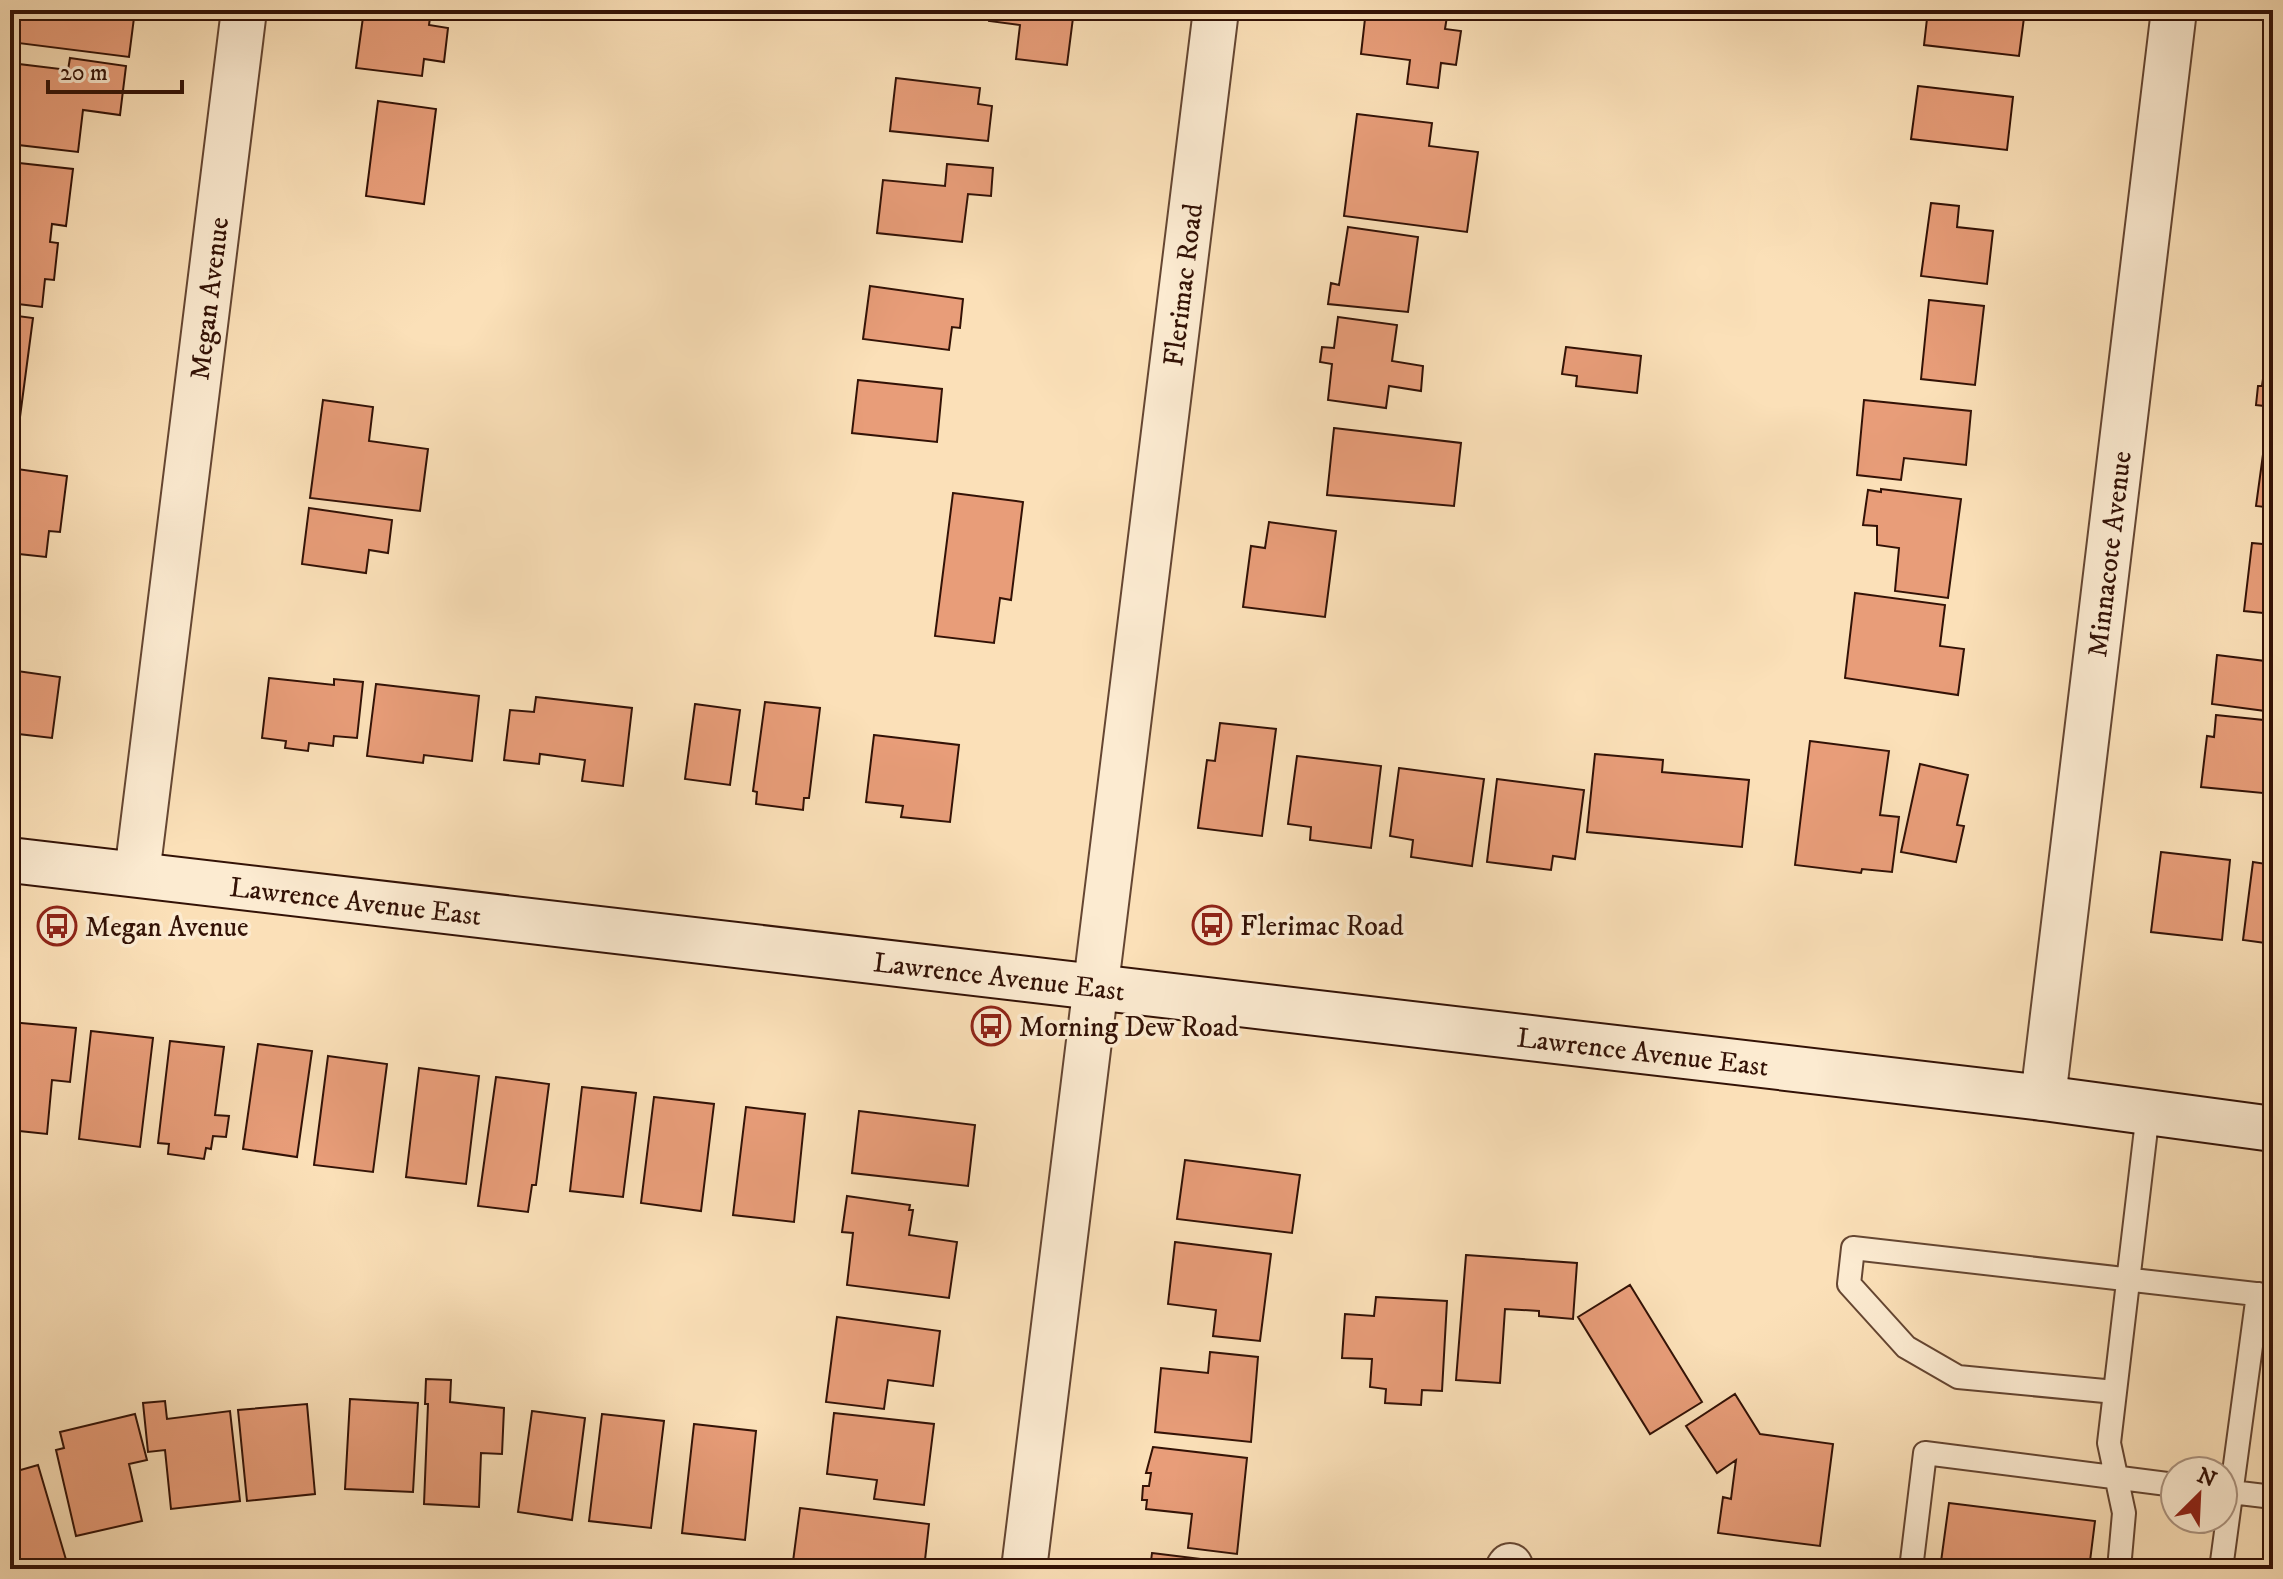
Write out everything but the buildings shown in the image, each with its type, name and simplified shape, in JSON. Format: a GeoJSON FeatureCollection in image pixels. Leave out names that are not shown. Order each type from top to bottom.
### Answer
{"type":"FeatureCollection","features":[{"type":"Feature","properties":{"kind":"street","name":"Megan Avenue"},"geometry":{"type":"LineString","coordinates":[[137,874],[244,10]]}},
{"type":"Feature","properties":{"kind":"street","name":"Flerimac Road"},"geometry":{"type":"LineString","coordinates":[[1094,986],[1216,10]]}},
{"type":"Feature","properties":{"kind":"street","name":"Minnacote Avenue"},"geometry":{"type":"LineString","coordinates":[[2043,1098],[2174,10]]}},
{"type":"Feature","properties":{"kind":"street","name":"Lawrence Avenue East"},"geometry":{"type":"LineString","coordinates":[[10,860],[2043,1098],[2273,1129]]}},
{"type":"Feature","properties":{"kind":"street"},"geometry":{"type":"LineString","coordinates":[[1024,1569],[1094,986]]}},
{"type":"Feature","properties":{"kind":"lane"},"geometry":{"type":"LineString","coordinates":[[2119,1569],[2124,1513],[2109,1443],[2148,1112]]}},
{"type":"Feature","properties":{"kind":"lane"},"geometry":{"type":"LineString","coordinates":[[2115,1392],[1958,1377],[1906,1347],[1849,1284],[1853,1248],[2265,1295],[2234,1455]]}},
{"type":"Feature","properties":{"kind":"lane"},"geometry":{"type":"LineString","coordinates":[[1911,1569],[1925,1453],[2159,1483]]}},
{"type":"Feature","properties":{"kind":"lane"},"geometry":{"type":"LineString","coordinates":[[2239,1493],[2273,1497]]}},
{"type":"Feature","properties":{"kind":"lane"},"geometry":{"type":"LineString","coordinates":[[2221,1569],[2224,1535]]}},
{"type":"Feature","properties":{"kind":"place","name":"Flerimac Road"},"geometry":{"type":"Point","coordinates":[1212,925]}},
{"type":"Feature","properties":{"kind":"place","name":"Megan Avenue"},"geometry":{"type":"Point","coordinates":[57,926]}},
{"type":"Feature","properties":{"kind":"place","name":"Morning Dew Road"},"geometry":{"type":"Point","coordinates":[991,1026]}}]}
